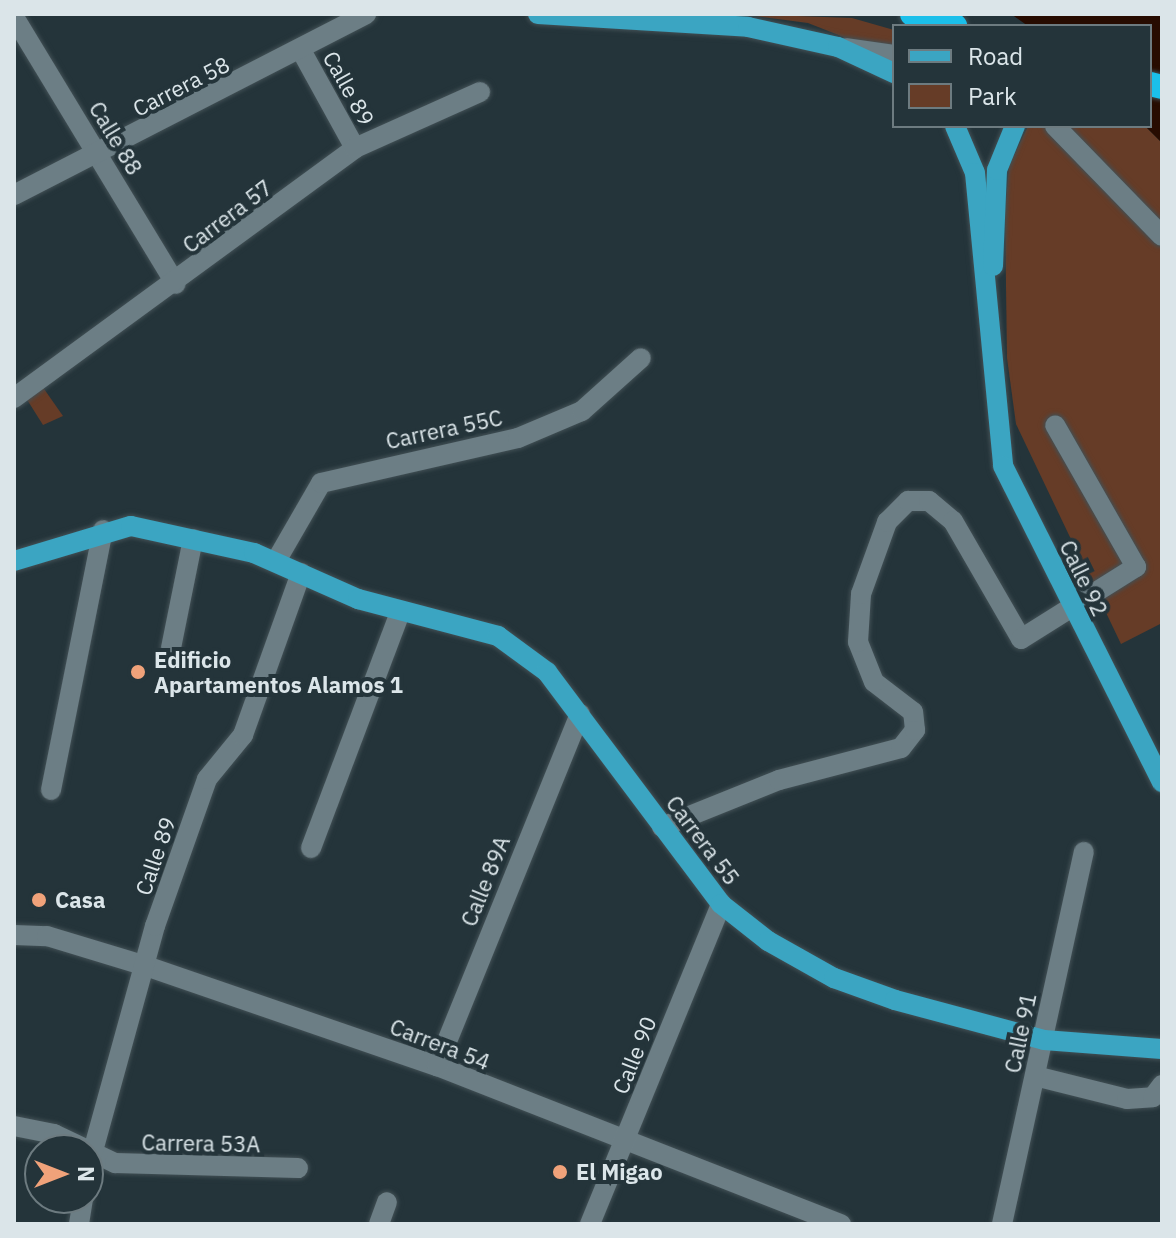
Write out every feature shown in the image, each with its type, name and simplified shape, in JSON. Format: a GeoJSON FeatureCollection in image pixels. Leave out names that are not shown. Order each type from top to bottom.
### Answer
{"type":"FeatureCollection","features":[{"type":"Feature","properties":{"kind":"highway"},"geometry":{"type":"LineString","coordinates":[[912,14],[948,24]]}},
{"type":"Feature","properties":{"kind":"main road"},"geometry":{"type":"LineString","coordinates":[[538,14],[748,27],[838,47],[892,72]]}},
{"type":"Feature","properties":{"kind":"main road"},"geometry":{"type":"LineString","coordinates":[[958,128],[986,208]]}},
{"type":"Feature","properties":{"kind":"main road","name":"Calle 92"},"geometry":{"type":"LineString","coordinates":[[1014,128],[986,208],[991,387],[1003,466],[1069,605],[1162,782]]}},
{"type":"Feature","properties":{"kind":"main road","name":"Carrera 55"},"geometry":{"type":"LineString","coordinates":[[14,561],[103,530],[131,526],[276,561],[400,613],[498,636],[547,672],[721,904],[834,978],[1044,1040],[1162,1049]]}},
{"type":"Feature","properties":{"kind":"street","name":"Carrera 58"},"geometry":{"type":"LineString","coordinates":[[14,195],[302,52],[366,14]]}},
{"type":"Feature","properties":{"kind":"street","name":"Calle 88"},"geometry":{"type":"LineString","coordinates":[[14,17],[176,284]]}},
{"type":"Feature","properties":{"kind":"street"},"geometry":{"type":"LineString","coordinates":[[838,47],[892,55]]}},
{"type":"Feature","properties":{"kind":"street","name":"Calle 89"},"geometry":{"type":"LineString","coordinates":[[302,52],[355,148]]}},
{"type":"Feature","properties":{"kind":"street","name":"Carrera 57"},"geometry":{"type":"LineString","coordinates":[[17,389],[176,284],[355,148],[480,92]]}},
{"type":"Feature","properties":{"kind":"street"},"geometry":{"type":"LineString","coordinates":[[1057,128],[1162,236]]}},
{"type":"Feature","properties":{"kind":"street","name":"Carrera 55C"},"geometry":{"type":"LineString","coordinates":[[276,561],[321,483],[518,438],[582,411],[641,358]]}},
{"type":"Feature","properties":{"kind":"street"},"geometry":{"type":"LineString","coordinates":[[662,827],[779,780],[901,748],[915,730],[913,712],[874,682],[858,642],[861,594],[881,537],[908,501],[929,501],[953,521],[1021,639],[1069,605],[1136,567],[1055,425]]}},
{"type":"Feature","properties":{"kind":"street"},"geometry":{"type":"LineString","coordinates":[[51,790],[103,530]]}},
{"type":"Feature","properties":{"kind":"street"},"geometry":{"type":"LineString","coordinates":[[171,648],[193,539]]}},
{"type":"Feature","properties":{"kind":"street","name":"Calle 89"},"geometry":{"type":"LineString","coordinates":[[98,1134],[146,966],[207,779],[231,754],[251,712],[301,573]]}},
{"type":"Feature","properties":{"kind":"street"},"geometry":{"type":"LineString","coordinates":[[311,848],[400,613]]}},
{"type":"Feature","properties":{"kind":"street","name":"Calle 89A"},"geometry":{"type":"LineString","coordinates":[[437,1066],[580,714]]}},
{"type":"Feature","properties":{"kind":"street","name":"Calle 91"},"geometry":{"type":"LineString","coordinates":[[1002,1224],[1084,852]]}},
{"type":"Feature","properties":{"kind":"street","name":"Calle 90"},"geometry":{"type":"LineString","coordinates":[[590,1224],[721,904]]}},
{"type":"Feature","properties":{"kind":"street","name":"Carrera 54"},"geometry":{"type":"LineString","coordinates":[[14,935],[47,936],[146,966],[437,1066],[841,1224]]}},
{"type":"Feature","properties":{"kind":"street"},"geometry":{"type":"LineString","coordinates":[[1035,1076],[1127,1099],[1153,1097],[1162,1085]]}},
{"type":"Feature","properties":{"kind":"street","name":"Carrera 53A"},"geometry":{"type":"LineString","coordinates":[[104,1162],[133,1166],[298,1168]]}},
{"type":"Feature","properties":{"kind":"street"},"geometry":{"type":"LineString","coordinates":[[379,1224],[387,1202]]}},
{"type":"Feature","properties":{"kind":"green space"},"geometry":{"type":"Polygon","coordinates":[[[739,14],[852,18],[892,29],[892,56],[808,23],[739,14]]]}},
{"type":"Feature","properties":{"kind":"green space"},"geometry":{"type":"Polygon","coordinates":[[[1027,128],[1147,128],[1162,143],[1162,623],[1121,644],[1016,424],[1007,358],[1005,212],[1009,166],[1027,128]]]}},
{"type":"Feature","properties":{"kind":"green space"},"geometry":{"type":"Polygon","coordinates":[[[42,386],[63,416],[43,425],[26,398],[42,386]]]}},
{"type":"Feature","properties":{"kind":"shaded area"},"geometry":{"type":"Polygon","coordinates":[[[1011,14],[1162,14],[1162,143],[1147,128],[1152,128],[1152,24],[1025,24],[1011,14]]]}},
{"type":"Feature","properties":{"kind":"place","name":"Edificio Apartamentos Alamos 1"},"geometry":{"type":"Point","coordinates":[138,672]}},
{"type":"Feature","properties":{"kind":"place","name":"Casa"},"geometry":{"type":"Point","coordinates":[39,900]}},
{"type":"Feature","properties":{"kind":"place","name":"El Migao"},"geometry":{"type":"Point","coordinates":[560,1172]}}]}
